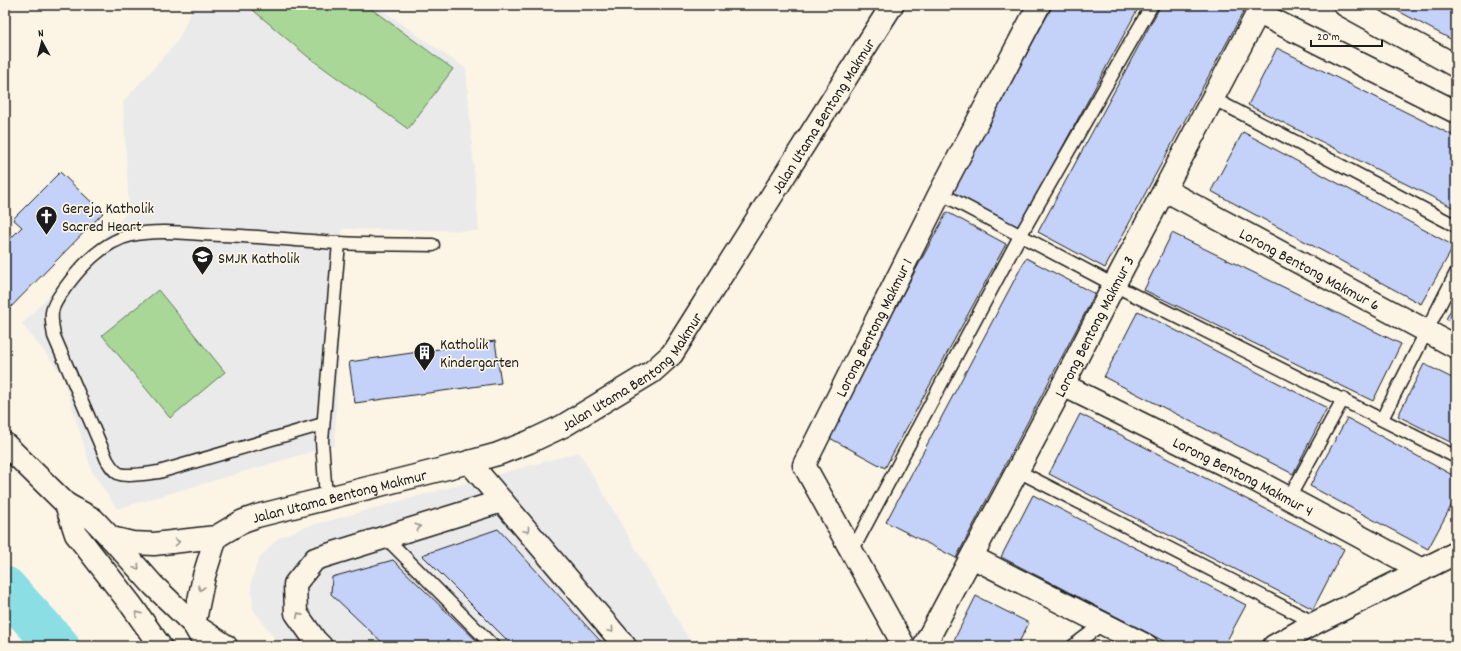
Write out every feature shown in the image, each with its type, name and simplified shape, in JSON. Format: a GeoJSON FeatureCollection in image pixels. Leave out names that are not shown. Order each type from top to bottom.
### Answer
{"type":"FeatureCollection","features":[{"type":"Feature","properties":{"kind":"street","name":"Jalan Utama Bentong Makmur"},"geometry":{"type":"LineString","coordinates":[[216,537],[243,521],[257,516],[504,452],[563,426],[652,372],[672,354],[892,5]]}},
{"type":"Feature","properties":{"kind":"street","name":"Lorong Bentong Makmur 1"},"geometry":{"type":"LineString","coordinates":[[904,646],[804,465],[940,193],[1039,5]]}},
{"type":"Feature","properties":{"kind":"street"},"geometry":{"type":"LineString","coordinates":[[1345,5],[1456,66]]}},
{"type":"Feature","properties":{"kind":"street"},"geometry":{"type":"LineString","coordinates":[[1260,9],[1456,112]]}},
{"type":"Feature","properties":{"kind":"street","name":"Lorong Bentong Makmur 3"},"geometry":{"type":"LineString","coordinates":[[924,646],[1018,471],[1114,285],[1260,9]]}},
{"type":"Feature","properties":{"kind":"street","name":"Lorong Bentong Makmur 6"},"geometry":{"type":"LineString","coordinates":[[1165,190],[1456,347]]}},
{"type":"Feature","properties":{"kind":"street","name":"Lorong Bentong Makmur 4"},"geometry":{"type":"LineString","coordinates":[[1063,385],[1289,498],[1422,570]]}},
{"type":"Feature","properties":{"kind":"street"},"geometry":{"type":"LineString","coordinates":[[5,444],[66,504],[93,520],[153,585],[194,626],[226,646]]}},
{"type":"Feature","properties":{"kind":"street"},"geometry":{"type":"LineString","coordinates":[[469,462],[625,646]]}},
{"type":"Feature","properties":{"kind":"street"},"geometry":{"type":"LineString","coordinates":[[321,646],[315,640],[296,612],[295,584],[315,558],[502,501]]}},
{"type":"Feature","properties":{"kind":"street"},"geometry":{"type":"LineString","coordinates":[[66,504],[76,534],[132,606],[160,646]]}},
{"type":"Feature","properties":{"kind":"street"},"geometry":{"type":"LineString","coordinates":[[111,538],[132,543],[154,544],[216,537],[204,576],[194,626],[206,646]]}},
{"type":"Feature","properties":{"kind":"street"},"geometry":{"type":"LineString","coordinates":[[1274,646],[1315,623],[1456,553]]}},
{"type":"Feature","properties":{"kind":"street"},"geometry":{"type":"LineString","coordinates":[[972,556],[1147,646]]}},
{"type":"Feature","properties":{"kind":"lane"},"geometry":{"type":"LineString","coordinates":[[852,553],[1020,236],[1152,5]]}},
{"type":"Feature","properties":{"kind":"lane"},"geometry":{"type":"LineString","coordinates":[[1212,98],[1456,226]]}},
{"type":"Feature","properties":{"kind":"lane"},"geometry":{"type":"LineString","coordinates":[[940,193],[1114,285],[1456,457]]}},
{"type":"Feature","properties":{"kind":"lane"},"geometry":{"type":"LineString","coordinates":[[323,424],[159,472],[121,474],[106,460],[54,336],[52,311],[58,298],[75,274],[98,252],[117,240],[132,235],[154,233],[260,236],[339,243],[433,245]]}},
{"type":"Feature","properties":{"kind":"lane"},"geometry":{"type":"LineString","coordinates":[[326,498],[322,441],[339,243]]}},
{"type":"Feature","properties":{"kind":"lane"},"geometry":{"type":"LineString","coordinates":[[1382,419],[1456,272]]}},
{"type":"Feature","properties":{"kind":"lane"},"geometry":{"type":"LineString","coordinates":[[1289,498],[1343,399]]}},
{"type":"Feature","properties":{"kind":"lane"},"geometry":{"type":"LineString","coordinates":[[1018,471],[1315,623]]}},
{"type":"Feature","properties":{"kind":"lane"},"geometry":{"type":"LineString","coordinates":[[385,537],[493,646]]}},
{"type":"Feature","properties":{"kind":"lane"},"geometry":{"type":"LineString","coordinates":[[1073,646],[1102,624]]}},
{"type":"Feature","properties":{"kind":"shaded area","name":"SMJK Katholik"},"geometry":{"type":"Polygon","coordinates":[[[194,5],[375,5],[466,69],[479,231],[342,229],[335,445],[117,509],[92,472],[62,374],[22,324],[129,211],[123,102],[177,42],[194,5]]]}},
{"type":"Feature","properties":{"kind":"shaded area"},"geometry":{"type":"Polygon","coordinates":[[[579,452],[693,646],[280,646],[253,609],[251,583],[258,560],[278,538],[305,527],[579,452]]]}},
{"type":"Feature","properties":{"kind":"green space"},"geometry":{"type":"Polygon","coordinates":[[[247,5],[338,5],[342,8],[345,5],[366,5],[453,69],[408,129],[307,56],[247,5]]]}},
{"type":"Feature","properties":{"kind":"green space"},"geometry":{"type":"Polygon","coordinates":[[[158,290],[225,372],[170,418],[102,335],[158,290]]]}},
{"type":"Feature","properties":{"kind":"building"},"geometry":{"type":"Polygon","coordinates":[[[1053,5],[1140,5],[1019,227],[952,192],[1053,5]]]}},
{"type":"Feature","properties":{"kind":"building"},"geometry":{"type":"Polygon","coordinates":[[[1161,5],[1247,5],[1105,268],[1038,232],[1161,5]]]}},
{"type":"Feature","properties":{"kind":"building"},"geometry":{"type":"Polygon","coordinates":[[[1387,5],[1456,5],[1456,42],[1387,5]]]}},
{"type":"Feature","properties":{"kind":"building"},"geometry":{"type":"Polygon","coordinates":[[[1277,48],[1456,137],[1456,209],[1248,105],[1277,48]]]}},
{"type":"Feature","properties":{"kind":"building"},"geometry":{"type":"Polygon","coordinates":[[[1243,132],[1454,246],[1421,304],[1211,191],[1243,132]]]}},
{"type":"Feature","properties":{"kind":"building","name":"Gereja Katholik Sacred Heart"},"geometry":{"type":"Polygon","coordinates":[[[60,172],[103,213],[5,313],[5,244],[22,227],[13,219],[60,172]]]}},
{"type":"Feature","properties":{"kind":"building"},"geometry":{"type":"Polygon","coordinates":[[[947,212],[1006,244],[885,468],[826,436],[947,212]]]}},
{"type":"Feature","properties":{"kind":"building"},"geometry":{"type":"Polygon","coordinates":[[[1172,233],[1401,344],[1373,401],[1144,290],[1172,233]]]}},
{"type":"Feature","properties":{"kind":"building"},"geometry":{"type":"Polygon","coordinates":[[[1026,258],[1095,294],[956,558],[886,522],[1026,258]]]}},
{"type":"Feature","properties":{"kind":"building"},"geometry":{"type":"Polygon","coordinates":[[[1456,300],[1456,325],[1446,319],[1456,300]]]}},
{"type":"Feature","properties":{"kind":"building"},"geometry":{"type":"Polygon","coordinates":[[[1138,311],[1327,408],[1293,474],[1104,377],[1138,311]]]}},
{"type":"Feature","properties":{"kind":"building","name":"Katholik Kindergarten"},"geometry":{"type":"Polygon","coordinates":[[[495,341],[501,383],[355,403],[349,362],[495,341]]]}},
{"type":"Feature","properties":{"kind":"building"},"geometry":{"type":"Polygon","coordinates":[[[1424,364],[1456,380],[1456,445],[1398,416],[1424,364]]]}},
{"type":"Feature","properties":{"kind":"building"},"geometry":{"type":"Polygon","coordinates":[[[1080,414],[1344,549],[1313,609],[1049,474],[1080,414]]]}},
{"type":"Feature","properties":{"kind":"building"},"geometry":{"type":"Polygon","coordinates":[[[1347,418],[1456,477],[1456,497],[1428,549],[1310,486],[1347,418]]]}},
{"type":"Feature","properties":{"kind":"building"},"geometry":{"type":"Polygon","coordinates":[[[1033,495],[1246,605],[1224,646],[1173,646],[1001,557],[1033,495]]]}},
{"type":"Feature","properties":{"kind":"building"},"geometry":{"type":"Polygon","coordinates":[[[498,529],[605,646],[513,646],[422,555],[498,529]]]}},
{"type":"Feature","properties":{"kind":"building"},"geometry":{"type":"Polygon","coordinates":[[[393,560],[482,646],[386,646],[331,594],[332,577],[393,560]]]}},
{"type":"Feature","properties":{"kind":"building"},"geometry":{"type":"Polygon","coordinates":[[[976,596],[1029,623],[1017,646],[951,646],[976,596]]]}},
{"type":"Feature","properties":{"kind":"waterway"},"geometry":{"type":"LineString","coordinates":[[5,588],[58,646]]}},
{"type":"Feature","properties":{"kind":"place","name":"Gereja Katholik Sacred Heart"},"geometry":{"type":"Point","coordinates":[47,236]}},
{"type":"Feature","properties":{"kind":"place","name":"SMJK Katholik"},"geometry":{"type":"Point","coordinates":[203,276]}},
{"type":"Feature","properties":{"kind":"place","name":"Katholik Kindergarten"},"geometry":{"type":"Point","coordinates":[425,372]}}]}
